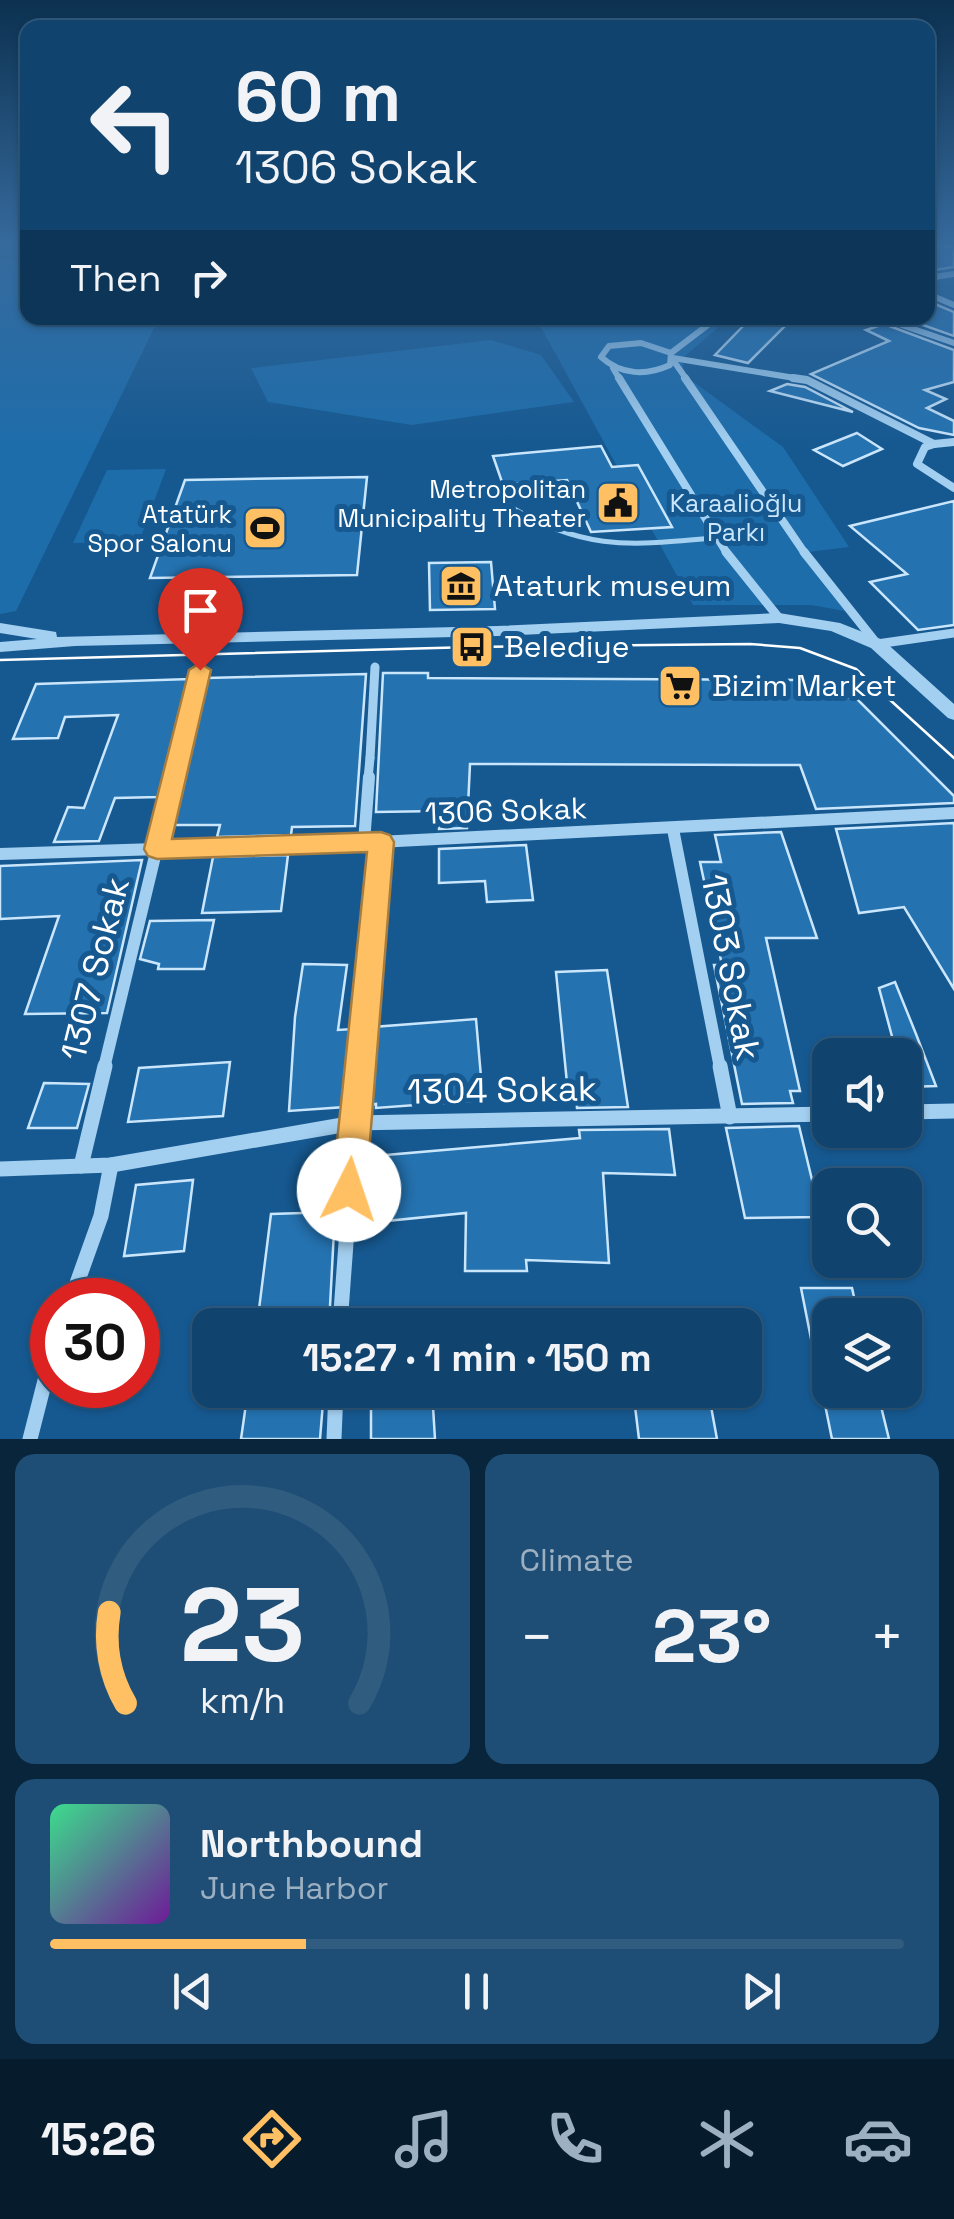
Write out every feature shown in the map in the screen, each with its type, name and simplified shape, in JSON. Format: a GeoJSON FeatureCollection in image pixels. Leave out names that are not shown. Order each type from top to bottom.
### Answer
{"type":"FeatureCollection","features":[{"type":"Feature","properties":{"kind":"street"},"geometry":{"type":"LineString","coordinates":[[613,368],[650,372],[665,368],[710,325]]}},
{"type":"Feature","properties":{"kind":"street"},"geometry":{"type":"LineString","coordinates":[[902,325],[954,342]]}},
{"type":"Feature","properties":{"kind":"street"},"geometry":{"type":"LineString","coordinates":[[780,618],[715,538],[613,368],[601,357],[604,349],[642,342],[672,358],[807,380],[934,444]]}},
{"type":"Feature","properties":{"kind":"street"},"geometry":{"type":"LineString","coordinates":[[672,358],[800,547],[877,644],[954,714]]}},
{"type":"Feature","properties":{"kind":"street"},"geometry":{"type":"LineString","coordinates":[[954,442],[925,447],[916,464],[954,488]]}},
{"type":"Feature","properties":{"kind":"street"},"geometry":{"type":"LineString","coordinates":[[0,647],[75,640],[480,632],[780,618],[834,627],[877,644],[954,634]]}},
{"type":"Feature","properties":{"kind":"street"},"geometry":{"type":"LineString","coordinates":[[0,628],[75,640]]}},
{"type":"Feature","properties":{"kind":"street"},"geometry":{"type":"LineString","coordinates":[[364,842],[375,667]]}},
{"type":"Feature","properties":{"kind":"street","name":"1307 Sokak"},"geometry":{"type":"LineString","coordinates":[[81,1166],[200,670]]}},
{"type":"Feature","properties":{"kind":"street","name":"1306 Sokak"},"geometry":{"type":"LineString","coordinates":[[0,854],[381,842],[954,813]]}},
{"type":"Feature","properties":{"kind":"street","name":"1303 Sokak"},"geometry":{"type":"LineString","coordinates":[[673,829],[730,1116]]}},
{"type":"Feature","properties":{"kind":"street"},"geometry":{"type":"LineString","coordinates":[[341,1308],[381,842]]}},
{"type":"Feature","properties":{"kind":"street"},"geometry":{"type":"LineString","coordinates":[[922,1112],[954,1111]]}},
{"type":"Feature","properties":{"kind":"street","name":"1304 Sokak"},"geometry":{"type":"LineString","coordinates":[[0,1169],[111,1165],[354,1123],[812,1114]]}},
{"type":"Feature","properties":{"kind":"street"},"geometry":{"type":"LineString","coordinates":[[79,1278],[100,1216],[111,1165]]}},
{"type":"Feature","properties":{"kind":"street"},"geometry":{"type":"LineString","coordinates":[[30,1439],[38,1408]]}},
{"type":"Feature","properties":{"kind":"street"},"geometry":{"type":"LineString","coordinates":[[334,1439],[335,1408]]}},
{"type":"Feature","properties":{"kind":"lane"},"geometry":{"type":"LineString","coordinates":[[504,503],[556,534],[584,544],[715,538]]}},
{"type":"Feature","properties":{"kind":"green space"},"geometry":{"type":"Polygon","coordinates":[[[0,310],[20,310],[20,325],[156,325],[16,611],[0,614],[0,310]]]}},
{"type":"Feature","properties":{"kind":"green space","name":"Karaalioğlu Parkı"},"geometry":{"type":"Polygon","coordinates":[[[540,325],[721,325],[683,358],[684,375],[783,447],[849,547],[808,552],[851,612],[811,605],[693,605],[540,325]]]}},
{"type":"Feature","properties":{"kind":"green space"},"geometry":{"type":"Polygon","coordinates":[[[491,340],[541,355],[574,402],[412,425],[268,402],[251,368],[491,340]]]}},
{"type":"Feature","properties":{"kind":"green space"},"geometry":{"type":"Polygon","coordinates":[[[166,469],[139,542],[73,543],[107,470],[166,469]]]}},
{"type":"Feature","properties":{"kind":"building"},"geometry":{"type":"Polygon","coordinates":[[[935,310],[950,310],[954,312],[954,336],[923,325],[935,325],[935,310]]]}},
{"type":"Feature","properties":{"kind":"building"},"geometry":{"type":"Polygon","coordinates":[[[744,325],[786,325],[748,363],[715,355],[744,325]]]}},
{"type":"Feature","properties":{"kind":"building"},"geometry":{"type":"Polygon","coordinates":[[[887,325],[954,350],[954,382],[925,390],[946,399],[927,408],[954,421],[954,435],[919,428],[811,374],[889,341],[866,330],[887,325]]]}},
{"type":"Feature","properties":{"kind":"building"},"geometry":{"type":"Polygon","coordinates":[[[787,384],[805,387],[853,412],[770,391],[787,384]]]}},
{"type":"Feature","properties":{"kind":"building"},"geometry":{"type":"Polygon","coordinates":[[[857,433],[882,449],[843,466],[814,450],[857,433]]]}},
{"type":"Feature","properties":{"kind":"building","name":"Metropolitan Municipality Theater"},"geometry":{"type":"Polygon","coordinates":[[[601,446],[612,467],[638,465],[672,527],[591,532],[567,480],[503,485],[493,456],[601,446]]]}},
{"type":"Feature","properties":{"kind":"building","name":"Atatürk Spor Salonu"},"geometry":{"type":"Polygon","coordinates":[[[367,477],[357,575],[150,578],[185,480],[367,477]]]}},
{"type":"Feature","properties":{"kind":"building"},"geometry":{"type":"Polygon","coordinates":[[[954,501],[954,625],[918,630],[870,582],[907,574],[850,526],[954,501]]]}},
{"type":"Feature","properties":{"kind":"building","name":"Ataturk museum"},"geometry":{"type":"Polygon","coordinates":[[[491,562],[495,609],[430,610],[429,563],[491,562]]]}},
{"type":"Feature","properties":{"kind":"building"},"geometry":{"type":"Polygon","coordinates":[[[383,673],[428,673],[428,678],[799,680],[803,695],[856,698],[954,796],[954,803],[816,809],[800,765],[470,764],[467,828],[439,829],[439,811],[376,812],[383,673]]]}},
{"type":"Feature","properties":{"kind":"building"},"geometry":{"type":"Polygon","coordinates":[[[366,674],[355,826],[292,827],[291,835],[217,837],[220,825],[173,825],[206,678],[366,674]]]}},
{"type":"Feature","properties":{"kind":"building"},"geometry":{"type":"Polygon","coordinates":[[[190,679],[159,797],[115,798],[99,841],[54,842],[68,807],[84,808],[118,715],[65,717],[58,738],[13,739],[36,684],[190,679]]]}},
{"type":"Feature","properties":{"kind":"building"},"geometry":{"type":"Polygon","coordinates":[[[954,823],[954,989],[904,907],[859,913],[836,829],[954,823]]]}},
{"type":"Feature","properties":{"kind":"building"},"geometry":{"type":"Polygon","coordinates":[[[781,832],[817,938],[766,938],[800,1091],[790,1091],[793,1103],[742,1104],[714,965],[722,965],[700,862],[721,862],[715,835],[781,832]]]}},
{"type":"Feature","properties":{"kind":"building"},"geometry":{"type":"Polygon","coordinates":[[[526,845],[533,900],[487,902],[485,881],[439,883],[439,849],[526,845]]]}},
{"type":"Feature","properties":{"kind":"building"},"geometry":{"type":"Polygon","coordinates":[[[288,855],[281,911],[202,913],[213,857],[288,855]]]}},
{"type":"Feature","properties":{"kind":"building"},"geometry":{"type":"Polygon","coordinates":[[[142,860],[107,1013],[25,1014],[59,916],[0,919],[0,866],[142,860]]]}},
{"type":"Feature","properties":{"kind":"building"},"geometry":{"type":"Polygon","coordinates":[[[214,920],[204,969],[158,969],[159,964],[140,959],[150,921],[214,920]]]}},
{"type":"Feature","properties":{"kind":"building"},"geometry":{"type":"Polygon","coordinates":[[[303,964],[347,965],[338,1030],[353,1029],[345,1107],[289,1111],[303,964]]]}},
{"type":"Feature","properties":{"kind":"building"},"geometry":{"type":"Polygon","coordinates":[[[607,970],[628,1107],[577,1108],[576,1092],[568,1093],[556,972],[607,970]]]}},
{"type":"Feature","properties":{"kind":"building"},"geometry":{"type":"Polygon","coordinates":[[[895,982],[917,1038],[892,1038],[879,988],[895,982]]]}},
{"type":"Feature","properties":{"kind":"building"},"geometry":{"type":"Polygon","coordinates":[[[476,1019],[483,1100],[376,1108],[376,1104],[367,1105],[373,1027],[476,1019]]]}},
{"type":"Feature","properties":{"kind":"building"},"geometry":{"type":"Polygon","coordinates":[[[922,1050],[936,1086],[922,1086],[922,1050]]]}},
{"type":"Feature","properties":{"kind":"building"},"geometry":{"type":"Polygon","coordinates":[[[230,1062],[223,1116],[128,1122],[139,1068],[230,1062]]]}},
{"type":"Feature","properties":{"kind":"building"},"geometry":{"type":"Polygon","coordinates":[[[44,1083],[89,1084],[77,1128],[28,1128],[44,1083]]]}},
{"type":"Feature","properties":{"kind":"building"},"geometry":{"type":"Polygon","coordinates":[[[799,1126],[812,1180],[812,1217],[745,1218],[726,1128],[799,1126]]]}},
{"type":"Feature","properties":{"kind":"building"},"geometry":{"type":"Polygon","coordinates":[[[669,1129],[675,1175],[603,1173],[609,1263],[526,1260],[527,1271],[465,1271],[466,1213],[376,1222],[375,1156],[580,1138],[579,1130],[669,1129]]]}},
{"type":"Feature","properties":{"kind":"building"},"geometry":{"type":"Polygon","coordinates":[[[193,1180],[184,1251],[124,1256],[136,1185],[193,1180]]]}},
{"type":"Feature","properties":{"kind":"building"},"geometry":{"type":"Polygon","coordinates":[[[335,1212],[330,1308],[259,1308],[271,1214],[335,1212]]]}},
{"type":"Feature","properties":{"kind":"building"},"geometry":{"type":"Polygon","coordinates":[[[801,1288],[852,1288],[854,1298],[812,1298],[812,1344],[801,1288]]]}},
{"type":"Feature","properties":{"kind":"building"},"geometry":{"type":"Polygon","coordinates":[[[245,1408],[323,1408],[320,1439],[241,1439],[245,1408]]]}},
{"type":"Feature","properties":{"kind":"building"},"geometry":{"type":"Polygon","coordinates":[[[371,1408],[433,1408],[435,1439],[371,1439],[371,1408]]]}},
{"type":"Feature","properties":{"kind":"building"},"geometry":{"type":"Polygon","coordinates":[[[635,1408],[711,1408],[717,1439],[639,1439],[635,1408]]]}},
{"type":"Feature","properties":{"kind":"building"},"geometry":{"type":"Polygon","coordinates":[[[826,1408],[881,1408],[889,1439],[832,1439],[826,1408]]]}},
{"type":"Feature","properties":{"kind":"tram line"},"geometry":{"type":"LineString","coordinates":[[0,660],[472,647],[750,644],[800,648],[856,669],[954,758]]}},
{"type":"Feature","properties":{"kind":"place","name":"Metropolitan Municipality Theater"},"geometry":{"type":"Point","coordinates":[618,503]}},
{"type":"Feature","properties":{"kind":"place","name":"Atatürk Spor Salonu"},"geometry":{"type":"Point","coordinates":[265,528]}},
{"type":"Feature","properties":{"kind":"place","name":"Ataturk museum"},"geometry":{"type":"Point","coordinates":[461,586]}},
{"type":"Feature","properties":{"kind":"place","name":"Belediye"},"geometry":{"type":"Point","coordinates":[472,647]}},
{"type":"Feature","properties":{"kind":"place","name":"Bizim Market"},"geometry":{"type":"Point","coordinates":[680,686]}},
{"type":"Feature","properties":{"kind":"route"},"geometry":{"type":"LineString","coordinates":[[200,670],[157,849],[381,842],[349,1190]]}}]}
